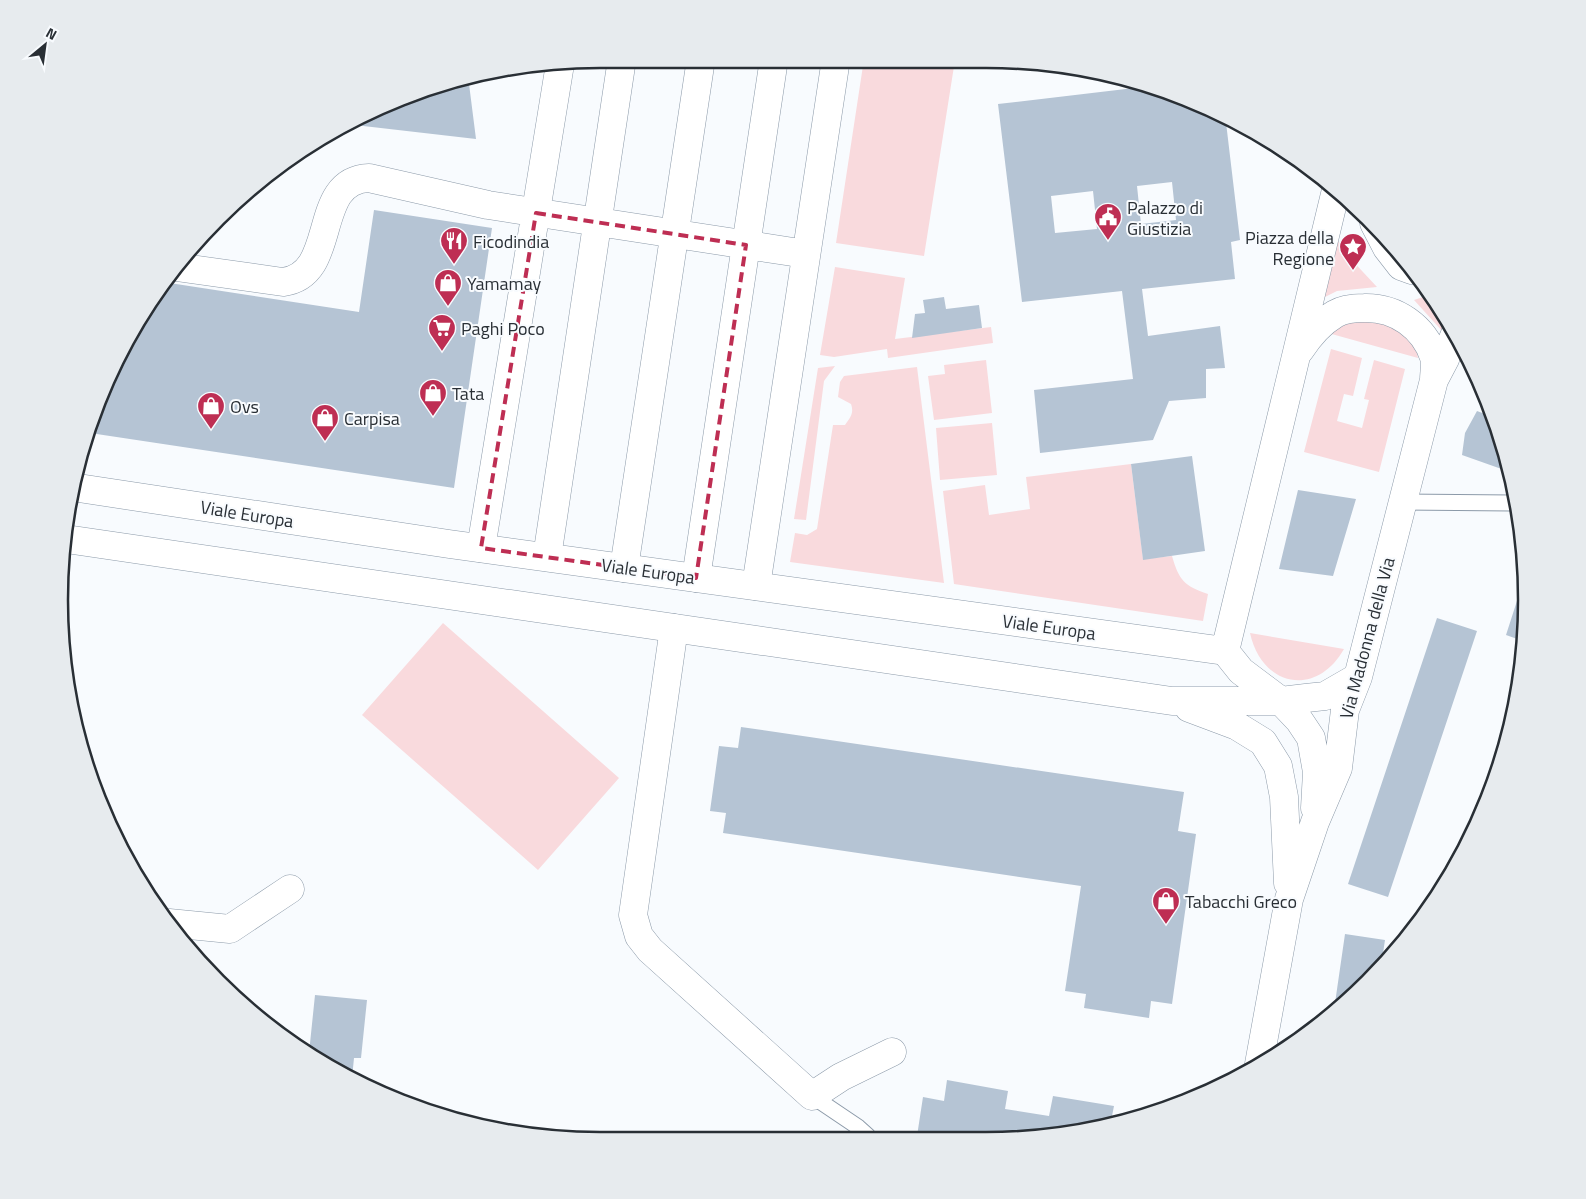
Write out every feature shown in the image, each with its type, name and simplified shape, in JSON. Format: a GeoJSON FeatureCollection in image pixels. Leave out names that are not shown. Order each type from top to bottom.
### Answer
{"type":"FeatureCollection","features":[{"type":"Feature","properties":{"kind":"street"},"geometry":{"type":"LineString","coordinates":[[546,557],[621,67]]}},
{"type":"Feature","properties":{"kind":"street"},"geometry":{"type":"LineString","coordinates":[[624,568],[700,67]]}},
{"type":"Feature","properties":{"kind":"street"},"geometry":{"type":"LineString","coordinates":[[696,578],[773,67]]}},
{"type":"Feature","properties":{"kind":"street"},"geometry":{"type":"LineString","coordinates":[[756,586],[835,67]]}},
{"type":"Feature","properties":{"kind":"street"},"geometry":{"type":"LineString","coordinates":[[481,548],[559,70]]}},
{"type":"Feature","properties":{"kind":"street"},"geometry":{"type":"LineString","coordinates":[[544,71],[555,93]]}},
{"type":"Feature","properties":{"kind":"street"},"geometry":{"type":"LineString","coordinates":[[184,268],[283,282],[292,281],[314,263],[335,200],[345,187],[358,178],[369,178],[488,205],[806,254]]}},
{"type":"Feature","properties":{"kind":"street"},"geometry":{"type":"LineString","coordinates":[[1315,822],[1317,772],[1311,738],[1299,720],[1281,701],[1241,671],[1225,651],[1334,198]]}},
{"type":"Feature","properties":{"kind":"street"},"geometry":{"type":"LineString","coordinates":[[1298,353],[1315,330],[1336,314],[1354,308],[1376,308],[1397,314],[1413,324],[1424,338],[1439,370]]}},
{"type":"Feature","properties":{"kind":"street"},"geometry":{"type":"LineString","coordinates":[[1439,370],[1451,341]]}},
{"type":"Feature","properties":{"kind":"street","name":"Via Madonna della Via"},"geometry":{"type":"LineString","coordinates":[[1261,1055],[1289,899],[1315,822],[1338,768],[1345,710],[1358,677],[1402,502],[1439,370]]}},
{"type":"Feature","properties":{"kind":"street","name":"Viale Europa"},"geometry":{"type":"LineString","coordinates":[[80,488],[481,548],[1225,651]]}},
{"type":"Feature","properties":{"kind":"street"},"geometry":{"type":"LineString","coordinates":[[71,540],[1172,701],[1281,701],[1324,696],[1358,677]]}},
{"type":"Feature","properties":{"kind":"street"},"geometry":{"type":"LineString","coordinates":[[674,628],[634,915],[639,936],[650,950],[812,1096],[841,1077],[892,1052]]}},
{"type":"Feature","properties":{"kind":"street"},"geometry":{"type":"LineString","coordinates":[[1172,701],[1237,726],[1263,742],[1278,766],[1284,797],[1289,899]]}},
{"type":"Feature","properties":{"kind":"street"},"geometry":{"type":"LineString","coordinates":[[178,924],[230,929],[290,890]]}},
{"type":"Feature","properties":{"kind":"lane"},"geometry":{"type":"LineString","coordinates":[[1402,502],[1509,503]]}},
{"type":"Feature","properties":{"kind":"lane"},"geometry":{"type":"LineString","coordinates":[[812,1096],[864,1132]]}},
{"type":"Feature","properties":{"kind":"highlighted area"},"geometry":{"type":"Polygon","coordinates":[[[536,213],[746,245],[696,578],[481,548],[536,213]]]}},
{"type":"Feature","properties":{"kind":"shaded area"},"geometry":{"type":"Polygon","coordinates":[[[863,67],[954,67],[924,256],[836,243],[863,67]]]}},
{"type":"Feature","properties":{"kind":"shaded area"},"geometry":{"type":"Polygon","coordinates":[[[1337,239],[1349,257],[1377,287],[1337,291],[1321,299],[1337,239]]]}},
{"type":"Feature","properties":{"kind":"shaded area"},"geometry":{"type":"Polygon","coordinates":[[[835,267],[905,278],[895,339],[991,327],[993,343],[888,358],[887,349],[834,357],[820,355],[835,267]]]}},
{"type":"Feature","properties":{"kind":"shaded area"},"geometry":{"type":"Polygon","coordinates":[[[1424,297],[1444,329],[1443,332],[1414,300],[1424,297]]]}},
{"type":"Feature","properties":{"kind":"shaded area"},"geometry":{"type":"Polygon","coordinates":[[[1347,320],[1387,321],[1415,343],[1418,358],[1328,333],[1347,320]]]}},
{"type":"Feature","properties":{"kind":"shaded area"},"geometry":{"type":"Polygon","coordinates":[[[1331,349],[1362,358],[1353,396],[1344,394],[1337,421],[1362,428],[1369,400],[1364,399],[1374,360],[1405,369],[1379,472],[1304,452],[1331,349]]]}},
{"type":"Feature","properties":{"kind":"shaded area"},"geometry":{"type":"Polygon","coordinates":[[[986,360],[992,413],[934,420],[928,376],[945,374],[944,365],[986,360]]]}},
{"type":"Feature","properties":{"kind":"shaded area"},"geometry":{"type":"Polygon","coordinates":[[[835,366],[824,381],[806,520],[794,519],[818,368],[835,366]]]}},
{"type":"Feature","properties":{"kind":"shaded area"},"geometry":{"type":"Polygon","coordinates":[[[917,367],[944,583],[790,562],[795,533],[807,535],[817,529],[833,425],[845,425],[851,415],[851,404],[838,397],[840,382],[844,376],[917,367]]]}},
{"type":"Feature","properties":{"kind":"shaded area"},"geometry":{"type":"Polygon","coordinates":[[[992,423],[997,475],[940,480],[936,428],[992,423]]]}},
{"type":"Feature","properties":{"kind":"shaded area"},"geometry":{"type":"Polygon","coordinates":[[[1131,464],[1143,559],[1172,556],[1177,571],[1184,581],[1193,588],[1208,594],[1203,621],[954,584],[943,491],[985,485],[989,515],[1030,509],[1026,477],[1131,464]]]}},
{"type":"Feature","properties":{"kind":"shaded area"},"geometry":{"type":"Polygon","coordinates":[[[443,623],[619,778],[538,870],[362,715],[443,623]]]}},
{"type":"Feature","properties":{"kind":"shaded area"},"geometry":{"type":"Polygon","coordinates":[[[1250,633],[1344,649],[1332,665],[1319,675],[1305,680],[1291,680],[1278,675],[1266,665],[1256,651],[1250,633]]]}},
{"type":"Feature","properties":{"kind":"building"},"geometry":{"type":"Polygon","coordinates":[[[469,84],[476,139],[358,125],[428,96],[469,84]]]}},
{"type":"Feature","properties":{"kind":"building"},"geometry":{"type":"Polygon","coordinates":[[[1132,88],[1190,108],[1226,124],[1240,240],[1231,242],[1235,279],[1142,289],[1148,336],[1220,326],[1225,368],[1206,369],[1206,398],[1169,401],[1153,440],[1040,453],[1034,390],[1133,379],[1122,291],[1022,302],[998,104],[1132,88]],[[1172,182],[1137,186],[1141,224],[1176,220],[1172,182]],[[1093,191],[1051,196],[1055,233],[1097,229],[1093,191]]]}},
{"type":"Feature","properties":{"kind":"building"},"geometry":{"type":"Polygon","coordinates":[[[374,210],[492,228],[454,488],[94,434],[122,364],[139,333],[172,283],[359,312],[374,210]]]}},
{"type":"Feature","properties":{"kind":"building"},"geometry":{"type":"Polygon","coordinates":[[[944,297],[946,309],[979,305],[982,328],[912,338],[915,314],[925,313],[923,300],[944,297]]]}},
{"type":"Feature","properties":{"kind":"building"},"geometry":{"type":"Polygon","coordinates":[[[1477,411],[1485,414],[1502,469],[1462,455],[1465,433],[1477,411]]]}},
{"type":"Feature","properties":{"kind":"building"},"geometry":{"type":"Polygon","coordinates":[[[1192,456],[1205,551],[1143,560],[1131,464],[1192,456]]]}},
{"type":"Feature","properties":{"kind":"building"},"geometry":{"type":"Polygon","coordinates":[[[1298,490],[1356,499],[1333,576],[1279,569],[1298,490]]]}},
{"type":"Feature","properties":{"kind":"building"},"geometry":{"type":"Polygon","coordinates":[[[1518,598],[1517,639],[1506,635],[1518,598]]]}},
{"type":"Feature","properties":{"kind":"building"},"geometry":{"type":"Polygon","coordinates":[[[1437,618],[1477,631],[1388,897],[1348,884],[1437,618]]]}},
{"type":"Feature","properties":{"kind":"building"},"geometry":{"type":"Polygon","coordinates":[[[741,727],[1184,792],[1178,831],[1196,834],[1172,1004],[1151,1001],[1149,1018],[1084,1008],[1086,994],[1065,991],[1081,886],[723,833],[726,813],[710,811],[719,746],[738,748],[741,727]]]}},
{"type":"Feature","properties":{"kind":"building"},"geometry":{"type":"Polygon","coordinates":[[[1345,934],[1385,940],[1383,953],[1363,976],[1335,1000],[1345,934]]]}},
{"type":"Feature","properties":{"kind":"building"},"geometry":{"type":"Polygon","coordinates":[[[315,995],[367,1000],[361,1058],[354,1058],[353,1071],[310,1046],[315,995]]]}},
{"type":"Feature","properties":{"kind":"building"},"geometry":{"type":"Polygon","coordinates":[[[947,1080],[1008,1091],[1005,1109],[1049,1116],[1053,1096],[1114,1106],[1112,1116],[1056,1127],[986,1132],[918,1132],[923,1097],[944,1101],[947,1080]]]}},
{"type":"Feature","properties":{"kind":"place","name":"Palazzo di Giustizia"},"geometry":{"type":"Point","coordinates":[1108,241]}},
{"type":"Feature","properties":{"kind":"place","name":"Ficodindia"},"geometry":{"type":"Point","coordinates":[454,265]}},
{"type":"Feature","properties":{"kind":"place","name":"Piazza della Regione"},"geometry":{"type":"Point","coordinates":[1353,271]}},
{"type":"Feature","properties":{"kind":"place","name":"Yamamay"},"geometry":{"type":"Point","coordinates":[448,307]}},
{"type":"Feature","properties":{"kind":"place","name":"Paghi Poco"},"geometry":{"type":"Point","coordinates":[442,352]}},
{"type":"Feature","properties":{"kind":"place","name":"Tata"},"geometry":{"type":"Point","coordinates":[433,417]}},
{"type":"Feature","properties":{"kind":"place","name":"Ovs"},"geometry":{"type":"Point","coordinates":[211,430]}},
{"type":"Feature","properties":{"kind":"place","name":"Carpisa"},"geometry":{"type":"Point","coordinates":[325,442]}},
{"type":"Feature","properties":{"kind":"place","name":"Tabacchi Greco"},"geometry":{"type":"Point","coordinates":[1166,925]}}]}
